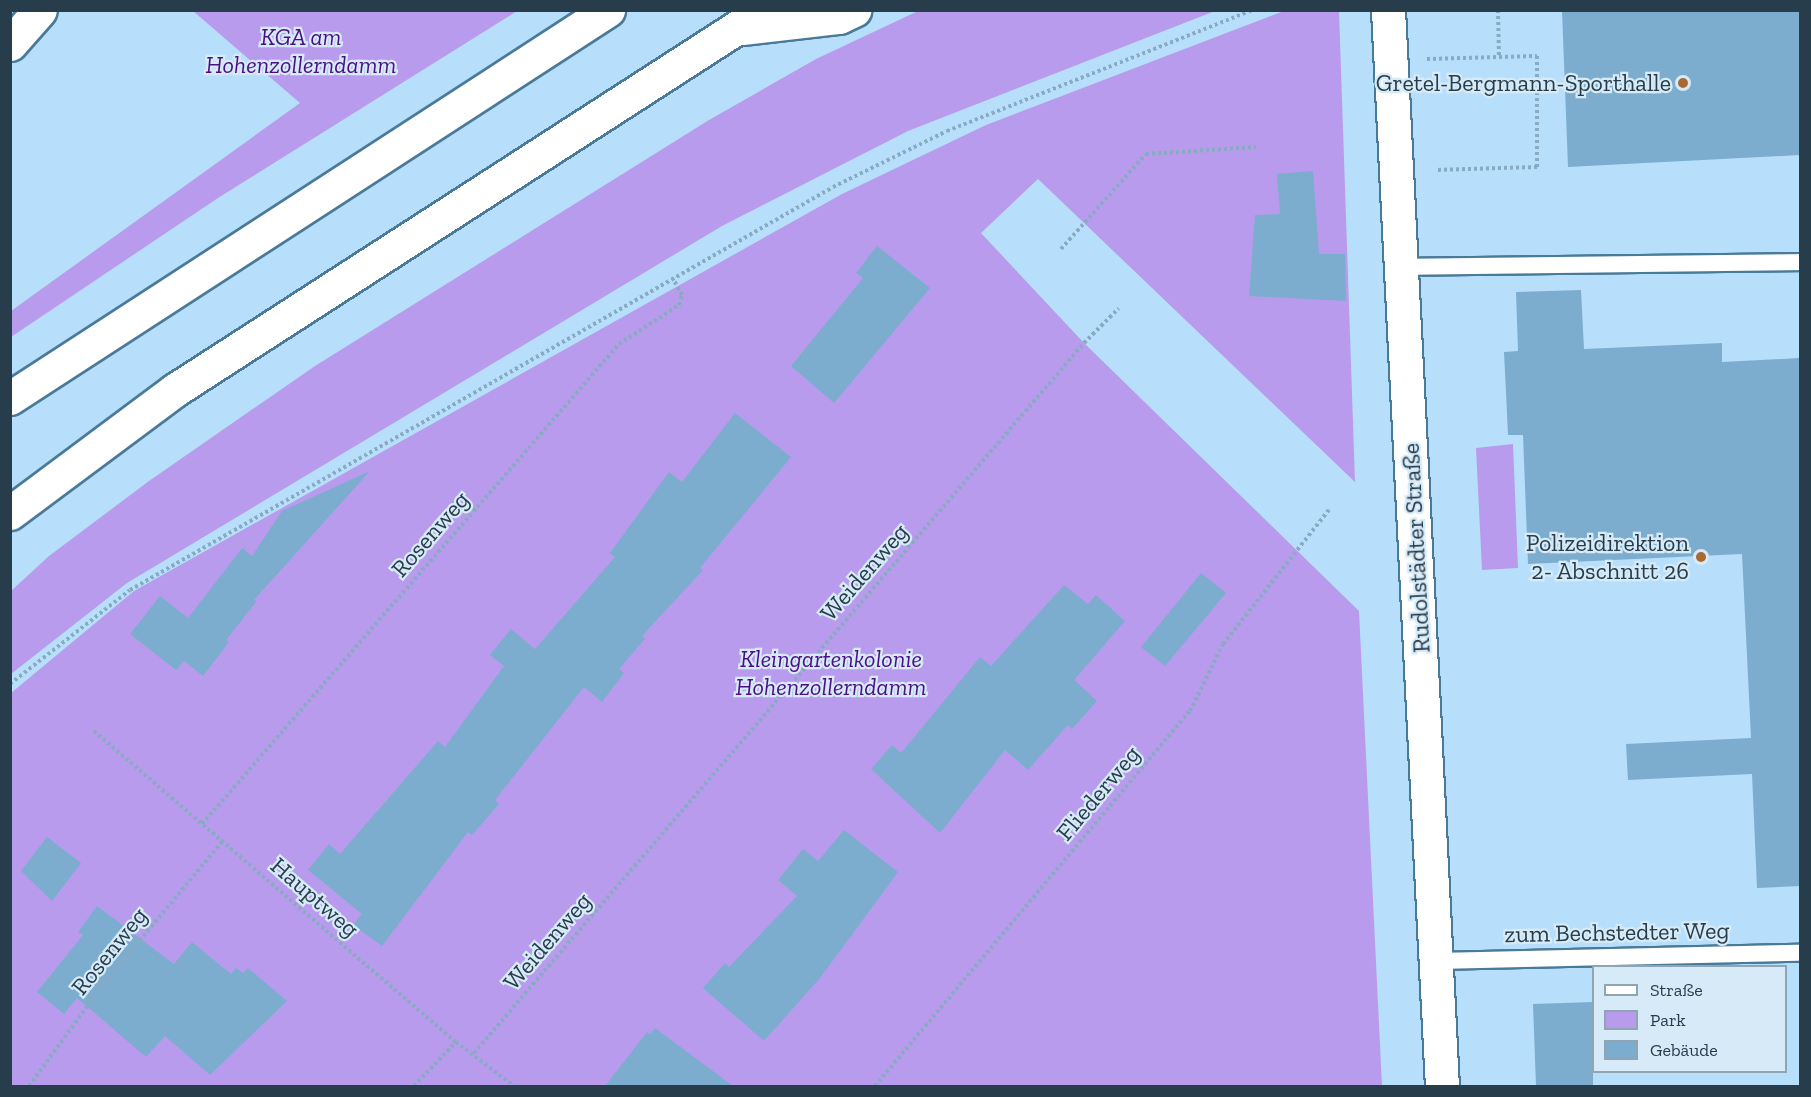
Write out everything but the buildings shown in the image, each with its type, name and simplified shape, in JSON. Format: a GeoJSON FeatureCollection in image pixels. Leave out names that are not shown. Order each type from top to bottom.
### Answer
{"type":"FeatureCollection","features":[{"type":"Feature","properties":{"kind":"main road"},"geometry":{"type":"LineString","coordinates":[[10,44],[40,10]]}},
{"type":"Feature","properties":{"kind":"main road"},"geometry":{"type":"LineString","coordinates":[[10,398],[608,10]]}},
{"type":"Feature","properties":{"kind":"main road"},"geometry":{"type":"LineString","coordinates":[[10,513],[175,390],[753,19],[839,17],[854,10]]}},
{"type":"Feature","properties":{"kind":"main road","name":"Rudolstädter Straße"},"geometry":{"type":"LineString","coordinates":[[1388,10],[1398,267],[1418,576],[1434,961],[1442,1086]]}},
{"type":"Feature","properties":{"kind":"lane"},"geometry":{"type":"LineString","coordinates":[[1398,267],[1800,262]]}},
{"type":"Feature","properties":{"kind":"lane","name":"zum Bechstedter Weg"},"geometry":{"type":"LineString","coordinates":[[1434,961],[1800,953]]}},
{"type":"Feature","properties":{"kind":"path"},"geometry":{"type":"LineString","coordinates":[[10,684],[130,590],[833,187],[947,131],[1252,10]]}},
{"type":"Feature","properties":{"kind":"path"},"geometry":{"type":"LineString","coordinates":[[1498,10],[1499,57]]}},
{"type":"Feature","properties":{"kind":"path"},"geometry":{"type":"LineString","coordinates":[[1427,59],[1537,56],[1537,167],[1435,170]]}},
{"type":"Feature","properties":{"kind":"path"},"geometry":{"type":"LineString","coordinates":[[1060,249],[1146,154],[1256,147]]}},
{"type":"Feature","properties":{"kind":"path","name":"Rosenweg"},"geometry":{"type":"LineString","coordinates":[[202,824],[619,344],[679,305],[682,295],[673,279]]}},
{"type":"Feature","properties":{"kind":"path","name":"Weidenweg"},"geometry":{"type":"LineString","coordinates":[[474,1053],[1084,343],[1119,308]]}},
{"type":"Feature","properties":{"kind":"path","name":"Fliederweg"},"geometry":{"type":"LineString","coordinates":[[875,1086],[1190,711],[1223,644],[1329,510]]}},
{"type":"Feature","properties":{"kind":"path","name":"Hauptweg"},"geometry":{"type":"LineString","coordinates":[[94,731],[456,1042],[474,1053],[514,1086]]}},
{"type":"Feature","properties":{"kind":"path","name":"Rosenweg"},"geometry":{"type":"LineString","coordinates":[[29,1086],[105,982],[223,841]]}},
{"type":"Feature","properties":{"kind":"path"},"geometry":{"type":"LineString","coordinates":[[414,1086],[456,1042]]}},
{"type":"Feature","properties":{"kind":"green space","name":"KGA am Hohenzollerndamm"},"geometry":{"type":"Polygon","coordinates":[[[193,11],[517,11],[218,198],[11,337],[11,311],[300,103],[193,11]]]}},
{"type":"Feature","properties":{"kind":"green space"},"geometry":{"type":"Polygon","coordinates":[[[918,11],[1215,11],[908,131],[722,226],[127,583],[11,674],[11,591],[49,556],[149,481],[315,366],[709,120],[816,59],[918,11]]]}},
{"type":"Feature","properties":{"kind":"green space","name":"Kleingartenkolonie Hohenzollerndamm"},"geometry":{"type":"Polygon","coordinates":[[[1284,11],[1339,11],[1355,482],[1038,179],[981,233],[1084,343],[1359,611],[1382,1086],[11,1086],[11,693],[134,591],[842,194],[986,125],[1284,11]]]}},
{"type":"Feature","properties":{"kind":"green space"},"geometry":{"type":"Polygon","coordinates":[[[1513,444],[1518,568],[1482,570],[1476,448],[1513,444]]]}},
{"type":"Feature","properties":{"kind":"place","name":"Gretel-Bergmann-Sporthalle"},"geometry":{"type":"Point","coordinates":[1683,83]}},
{"type":"Feature","properties":{"kind":"place","name":"Polizeidirektion 2- Abschnitt 26"},"geometry":{"type":"Point","coordinates":[1701,557]}}]}
